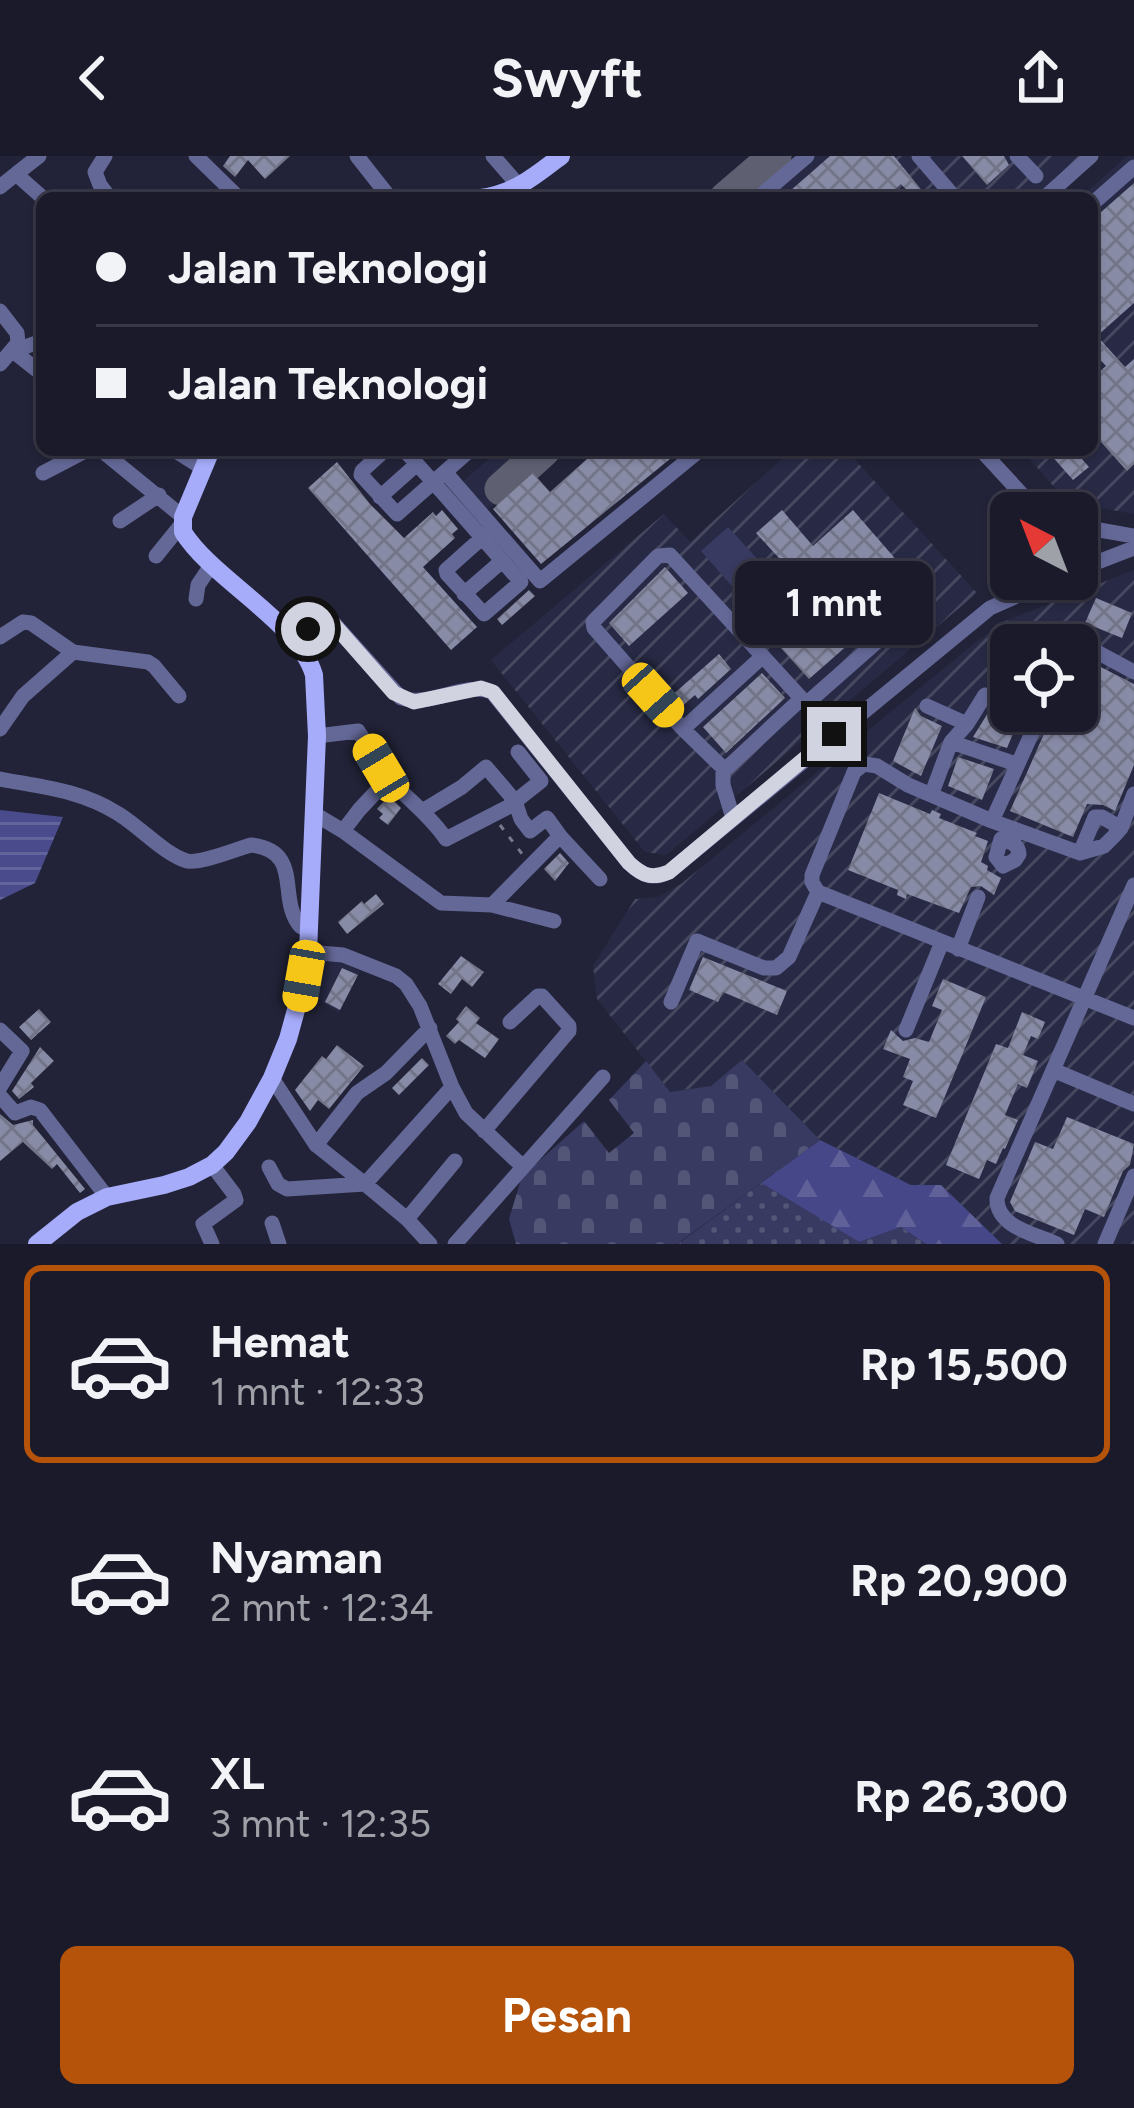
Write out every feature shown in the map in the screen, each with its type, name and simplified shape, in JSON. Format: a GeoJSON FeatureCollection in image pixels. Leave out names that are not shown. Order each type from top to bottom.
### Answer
{"type":"FeatureCollection","features":[{"type":"Feature","properties":{"kind":"main road"},"geometry":{"type":"LineString","coordinates":[[507,192],[561,156]]}},
{"type":"Feature","properties":{"kind":"main road"},"geometry":{"type":"LineString","coordinates":[[37,1244],[77,1212],[107,1197],[164,1185],[212,1165],[248,1122],[272,1078],[299,999],[308,952],[317,736],[314,675],[294,641],[186,538],[182,521],[207,459]]}},
{"type":"Feature","properties":{"kind":"street"},"geometry":{"type":"LineString","coordinates":[[0,187],[39,156]]}},
{"type":"Feature","properties":{"kind":"street"},"geometry":{"type":"LineString","coordinates":[[105,156],[95,172],[105,192]]}},
{"type":"Feature","properties":{"kind":"street"},"geometry":{"type":"LineString","coordinates":[[196,156],[232,192]]}},
{"type":"Feature","properties":{"kind":"street"},"geometry":{"type":"LineString","coordinates":[[493,156],[520,187]]}},
{"type":"Feature","properties":{"kind":"street"},"geometry":{"type":"LineString","coordinates":[[769,192],[807,156]]}},
{"type":"Feature","properties":{"kind":"street"},"geometry":{"type":"LineString","coordinates":[[919,156],[951,192]]}},
{"type":"Feature","properties":{"kind":"street"},"geometry":{"type":"LineString","coordinates":[[1017,156],[1036,176]]}},
{"type":"Feature","properties":{"kind":"street"},"geometry":{"type":"LineString","coordinates":[[1051,192],[1090,156]]}},
{"type":"Feature","properties":{"kind":"street"},"geometry":{"type":"LineString","coordinates":[[360,157],[386,192]]}},
{"type":"Feature","properties":{"kind":"street"},"geometry":{"type":"LineString","coordinates":[[1098,199],[1134,167]]}},
{"type":"Feature","properties":{"kind":"street"},"geometry":{"type":"LineString","coordinates":[[16,174],[36,192]]}},
{"type":"Feature","properties":{"kind":"street"},"geometry":{"type":"LineString","coordinates":[[0,311],[18,343],[0,364]]}},
{"type":"Feature","properties":{"kind":"street"},"geometry":{"type":"LineString","coordinates":[[13,351],[36,343]]}},
{"type":"Feature","properties":{"kind":"street"},"geometry":{"type":"LineString","coordinates":[[13,351],[36,369]]}},
{"type":"Feature","properties":{"kind":"street"},"geometry":{"type":"LineString","coordinates":[[43,473],[76,456]]}},
{"type":"Feature","properties":{"kind":"street"},"geometry":{"type":"LineString","coordinates":[[109,456],[159,495],[182,521],[156,556]]}},
{"type":"Feature","properties":{"kind":"street"},"geometry":{"type":"LineString","coordinates":[[379,456],[361,475],[397,514],[463,456]]}},
{"type":"Feature","properties":{"kind":"street"},"geometry":{"type":"LineString","coordinates":[[410,456],[439,477],[487,532],[540,581],[693,456]]}},
{"type":"Feature","properties":{"kind":"street"},"geometry":{"type":"LineString","coordinates":[[987,456],[1020,492]]}},
{"type":"Feature","properties":{"kind":"street"},"geometry":{"type":"LineString","coordinates":[[380,497],[417,464]]}},
{"type":"Feature","properties":{"kind":"street"},"geometry":{"type":"LineString","coordinates":[[120,521],[159,495]]}},
{"type":"Feature","properties":{"kind":"street"},"geometry":{"type":"LineString","coordinates":[[1098,530],[1134,536]]}},
{"type":"Feature","properties":{"kind":"street"},"geometry":{"type":"LineString","coordinates":[[487,532],[502,561],[521,582],[484,614],[446,570],[487,532]]}},
{"type":"Feature","properties":{"kind":"street"},"geometry":{"type":"LineString","coordinates":[[1098,562],[1134,548]]}},
{"type":"Feature","properties":{"kind":"street"},"geometry":{"type":"LineString","coordinates":[[734,818],[722,785],[723,769],[593,628],[592,622],[658,556],[670,555],[834,734]]}},
{"type":"Feature","properties":{"kind":"street"},"geometry":{"type":"LineString","coordinates":[[464,594],[502,561]]}},
{"type":"Feature","properties":{"kind":"street"},"geometry":{"type":"LineString","coordinates":[[196,599],[198,585],[212,564]]}},
{"type":"Feature","properties":{"kind":"street"},"geometry":{"type":"LineString","coordinates":[[723,769],[914,609],[915,601],[895,574]]}},
{"type":"Feature","properties":{"kind":"street"},"geometry":{"type":"LineString","coordinates":[[712,602],[727,588]]}},
{"type":"Feature","properties":{"kind":"street"},"geometry":{"type":"LineString","coordinates":[[294,641],[329,619],[401,698],[414,702],[481,688],[493,692],[640,874],[656,878],[1005,600]]}},
{"type":"Feature","properties":{"kind":"street"},"geometry":{"type":"LineString","coordinates":[[0,638],[23,622],[31,622],[73,652],[148,662],[179,697]]}},
{"type":"Feature","properties":{"kind":"street"},"geometry":{"type":"LineString","coordinates":[[0,729],[23,695],[73,652]]}},
{"type":"Feature","properties":{"kind":"street"},"geometry":{"type":"LineString","coordinates":[[1098,653],[1134,672]]}},
{"type":"Feature","properties":{"kind":"street"},"geometry":{"type":"LineString","coordinates":[[683,729],[763,656]]}},
{"type":"Feature","properties":{"kind":"street"},"geometry":{"type":"LineString","coordinates":[[932,793],[951,742],[985,695]]}},
{"type":"Feature","properties":{"kind":"street"},"geometry":{"type":"LineString","coordinates":[[927,706],[967,724]]}},
{"type":"Feature","properties":{"kind":"street"},"geometry":{"type":"LineString","coordinates":[[317,736],[358,731],[389,778],[424,810],[446,839],[515,802],[541,781],[518,752]]}},
{"type":"Feature","properties":{"kind":"street"},"geometry":{"type":"LineString","coordinates":[[1000,829],[1016,764],[1032,732]]}},
{"type":"Feature","properties":{"kind":"street"},"geometry":{"type":"LineString","coordinates":[[951,742],[1016,764]]}},
{"type":"Feature","properties":{"kind":"street"},"geometry":{"type":"LineString","coordinates":[[1134,794],[1121,828],[1104,846],[1080,853],[1000,829],[877,766],[864,764],[858,767],[812,875],[818,892],[1134,1018]]}},
{"type":"Feature","properties":{"kind":"street"},"geometry":{"type":"LineString","coordinates":[[424,810],[486,767],[515,802],[530,830],[547,818],[601,878]]}},
{"type":"Feature","properties":{"kind":"street"},"geometry":{"type":"LineString","coordinates":[[344,831],[389,778]]}},
{"type":"Feature","properties":{"kind":"street"},"geometry":{"type":"LineString","coordinates":[[0,779],[92,799],[190,862],[261,846],[284,864],[293,919],[308,927]]}},
{"type":"Feature","properties":{"kind":"street"},"geometry":{"type":"LineString","coordinates":[[313,813],[441,903],[493,905],[554,921]]}},
{"type":"Feature","properties":{"kind":"street"},"geometry":{"type":"LineString","coordinates":[[1080,853],[1095,817],[1121,828]]}},
{"type":"Feature","properties":{"kind":"street"},"geometry":{"type":"LineString","coordinates":[[493,905],[560,836]]}},
{"type":"Feature","properties":{"kind":"street"},"geometry":{"type":"LineString","coordinates":[[1057,1244],[1005,1221],[996,1204],[1134,885]]}},
{"type":"Feature","properties":{"kind":"street"},"geometry":{"type":"LineString","coordinates":[[671,1002],[697,941],[764,968],[783,964],[818,892]]}},
{"type":"Feature","properties":{"kind":"street"},"geometry":{"type":"LineString","coordinates":[[958,949],[978,897]]}},
{"type":"Feature","properties":{"kind":"street"},"geometry":{"type":"LineString","coordinates":[[906,1030],[942,942]]}},
{"type":"Feature","properties":{"kind":"street"},"geometry":{"type":"LineString","coordinates":[[308,952],[343,955],[396,976],[412,991],[466,1113],[522,1166]]}},
{"type":"Feature","properties":{"kind":"street"},"geometry":{"type":"LineString","coordinates":[[484,1130],[569,1031],[542,996],[510,1022]]}},
{"type":"Feature","properties":{"kind":"street"},"geometry":{"type":"LineString","coordinates":[[316,1145],[357,1093],[386,1073],[430,1028]]}},
{"type":"Feature","properties":{"kind":"street"},"geometry":{"type":"LineString","coordinates":[[0,1030],[22,1052],[0,1092],[15,1113],[32,1106],[40,1110],[107,1197]]}},
{"type":"Feature","properties":{"kind":"street"},"geometry":{"type":"LineString","coordinates":[[1054,1070],[1134,1104]]}},
{"type":"Feature","properties":{"kind":"street"},"geometry":{"type":"LineString","coordinates":[[455,1244],[603,1077]]}},
{"type":"Feature","properties":{"kind":"street"},"geometry":{"type":"LineString","coordinates":[[272,1078],[316,1145],[430,1244]]}},
{"type":"Feature","properties":{"kind":"street"},"geometry":{"type":"LineString","coordinates":[[269,1167],[278,1184],[287,1189],[365,1184],[452,1087]]}},
{"type":"Feature","properties":{"kind":"street"},"geometry":{"type":"LineString","coordinates":[[406,1219],[455,1161]]}},
{"type":"Feature","properties":{"kind":"street"},"geometry":{"type":"LineString","coordinates":[[212,1165],[236,1201],[203,1224],[212,1244]]}},
{"type":"Feature","properties":{"kind":"street"},"geometry":{"type":"LineString","coordinates":[[1105,1244],[1134,1176]]}},
{"type":"Feature","properties":{"kind":"street"},"geometry":{"type":"LineString","coordinates":[[272,1223],[279,1244]]}},
{"type":"Feature","properties":{"kind":"path"},"geometry":{"type":"LineString","coordinates":[[493,813],[532,865]]}},
{"type":"Feature","properties":{"kind":"shaded area"},"geometry":{"type":"Polygon","coordinates":[[[795,156],[1083,156],[1041,192],[754,192],[795,156]]]}},
{"type":"Feature","properties":{"kind":"shaded area"},"geometry":{"type":"Polygon","coordinates":[[[1127,156],[1134,156],[1134,514],[1098,508],[1098,492],[1058,492],[1027,456],[1098,456],[1098,192],[1087,192],[1127,156]]]}},
{"type":"Feature","properties":{"kind":"shaded area"},"geometry":{"type":"Polygon","coordinates":[[[492,456],[550,456],[486,511],[462,482],[492,456]]]}},
{"type":"Feature","properties":{"kind":"shaded area"},"geometry":{"type":"Polygon","coordinates":[[[785,456],[851,456],[977,593],[666,855],[645,852],[491,660],[664,514],[690,542],[785,456]]]}},
{"type":"Feature","properties":{"kind":"shaded area"},"geometry":{"type":"Polygon","coordinates":[[[1134,570],[1134,1244],[1002,1244],[941,1186],[911,1185],[820,1140],[742,1060],[711,1086],[670,1092],[597,999],[593,966],[635,899],[658,897],[681,884],[990,632],[990,732],[1098,732],[1098,624],[1001,624],[1058,600],[1098,600],[1098,584],[1134,570]]]}},
{"type":"Feature","properties":{"kind":"shaded area"},"geometry":{"type":"Polygon","coordinates":[[[0,810],[63,817],[35,883],[0,900],[0,810]]]}},
{"type":"Feature","properties":{"kind":"shaded area"},"geometry":{"type":"Polygon","coordinates":[[[316,951],[360,971],[338,1013],[310,993],[316,951]]]}},
{"type":"Feature","properties":{"kind":"green space"},"geometry":{"type":"Polygon","coordinates":[[[728,527],[771,574],[743,599],[701,551],[728,527]]]}},
{"type":"Feature","properties":{"kind":"green space"},"geometry":{"type":"Polygon","coordinates":[[[742,1060],[820,1140],[677,1244],[516,1244],[509,1219],[522,1176],[584,1121],[609,1153],[634,1133],[609,1100],[646,1061],[670,1092],[711,1086],[742,1060]]]}},
{"type":"Feature","properties":{"kind":"green space"},"geometry":{"type":"Polygon","coordinates":[[[820,1140],[911,1185],[941,1185],[1002,1244],[926,1244],[901,1227],[859,1242],[761,1183],[820,1140]]]}},
{"type":"Feature","properties":{"kind":"green space"},"geometry":{"type":"Polygon","coordinates":[[[761,1183],[859,1242],[901,1227],[926,1244],[678,1244],[761,1183]]]}},
{"type":"Feature","properties":{"kind":"building"},"geometry":{"type":"Polygon","coordinates":[[[230,156],[290,156],[265,179],[248,160],[235,177],[223,166],[230,156]]]}},
{"type":"Feature","properties":{"kind":"building"},"geometry":{"type":"Polygon","coordinates":[[[830,156],[894,156],[923,192],[908,192],[901,184],[892,192],[789,192],[830,156]]]}},
{"type":"Feature","properties":{"kind":"building"},"geometry":{"type":"Polygon","coordinates":[[[962,156],[1004,156],[1009,165],[987,185],[962,156]]]}},
{"type":"Feature","properties":{"kind":"building"},"geometry":{"type":"Polygon","coordinates":[[[1134,183],[1134,303],[1098,335],[1098,214],[1134,183]]]}},
{"type":"Feature","properties":{"kind":"building"},"geometry":{"type":"Polygon","coordinates":[[[1098,337],[1125,367],[1134,359],[1134,464],[1127,471],[1098,439],[1098,373],[1106,366],[1098,357],[1098,337]]]}},
{"type":"Feature","properties":{"kind":"building"},"geometry":{"type":"Polygon","coordinates":[[[590,456],[674,456],[541,564],[493,509],[533,473],[550,492],[590,456]]]}},
{"type":"Feature","properties":{"kind":"building"},"geometry":{"type":"Polygon","coordinates":[[[1052,456],[1079,456],[1089,467],[1073,480],[1052,456]]]}},
{"type":"Feature","properties":{"kind":"building"},"geometry":{"type":"Polygon","coordinates":[[[337,462],[404,538],[433,512],[436,516],[442,510],[458,529],[452,534],[455,538],[423,567],[477,627],[451,650],[308,488],[337,462]]]}},
{"type":"Feature","properties":{"kind":"building"},"geometry":{"type":"Polygon","coordinates":[[[782,510],[813,546],[853,510],[899,563],[887,565],[881,579],[899,600],[809,679],[744,607],[788,568],[756,533],[782,510]]]}},
{"type":"Feature","properties":{"kind":"building"},"geometry":{"type":"Polygon","coordinates":[[[665,567],[688,593],[629,646],[609,623],[665,567]]]}},
{"type":"Feature","properties":{"kind":"building"},"geometry":{"type":"Polygon","coordinates":[[[529,590],[535,596],[502,625],[497,619],[529,590]]]}},
{"type":"Feature","properties":{"kind":"building"},"geometry":{"type":"Polygon","coordinates":[[[1098,599],[1132,613],[1122,638],[1098,628],[1098,624],[1085,623],[1098,599]]]}},
{"type":"Feature","properties":{"kind":"building"},"geometry":{"type":"Polygon","coordinates":[[[719,654],[731,669],[698,699],[695,695],[680,708],[670,697],[719,654]]]}},
{"type":"Feature","properties":{"kind":"building"},"geometry":{"type":"Polygon","coordinates":[[[1098,666],[1134,684],[1134,765],[1115,811],[1087,804],[1073,837],[1010,811],[1045,732],[1098,732],[1098,666]]]}},
{"type":"Feature","properties":{"kind":"building"},"geometry":{"type":"Polygon","coordinates":[[[762,673],[785,698],[726,753],[703,727],[762,673]]]}},
{"type":"Feature","properties":{"kind":"building"},"geometry":{"type":"Polygon","coordinates":[[[915,708],[942,726],[921,776],[893,761],[915,708]]]}},
{"type":"Feature","properties":{"kind":"building"},"geometry":{"type":"Polygon","coordinates":[[[990,710],[990,732],[1014,732],[1007,748],[973,737],[990,710]]]}},
{"type":"Feature","properties":{"kind":"building"},"geometry":{"type":"Polygon","coordinates":[[[958,757],[994,769],[982,800],[948,786],[958,757]]]}},
{"type":"Feature","properties":{"kind":"building"},"geometry":{"type":"Polygon","coordinates":[[[879,793],[930,814],[932,810],[941,814],[939,818],[988,841],[981,862],[1001,878],[994,895],[981,886],[971,887],[959,913],[907,894],[906,899],[897,895],[898,890],[848,870],[879,793]]]}},
{"type":"Feature","properties":{"kind":"building"},"geometry":{"type":"Polygon","coordinates":[[[389,796],[401,808],[388,825],[377,809],[389,796]]]}},
{"type":"Feature","properties":{"kind":"building"},"geometry":{"type":"Polygon","coordinates":[[[560,853],[569,863],[555,881],[544,869],[560,853]]]}},
{"type":"Feature","properties":{"kind":"building"},"geometry":{"type":"Polygon","coordinates":[[[376,894],[384,904],[347,934],[338,922],[376,894]]]}},
{"type":"Feature","properties":{"kind":"building"},"geometry":{"type":"Polygon","coordinates":[[[461,956],[484,972],[472,987],[462,979],[451,994],[438,984],[461,956]]]}},
{"type":"Feature","properties":{"kind":"building"},"geometry":{"type":"Polygon","coordinates":[[[703,957],[787,991],[777,1015],[723,992],[718,1002],[689,990],[703,957]]]}},
{"type":"Feature","properties":{"kind":"building"},"geometry":{"type":"Polygon","coordinates":[[[342,968],[358,975],[340,1010],[325,1002],[342,968]]]}},
{"type":"Feature","properties":{"kind":"building"},"geometry":{"type":"Polygon","coordinates":[[[943,979],[986,997],[936,1118],[903,1105],[913,1081],[903,1077],[910,1059],[883,1049],[891,1030],[903,1041],[929,1042],[942,1010],[932,1006],[943,979]]]}},
{"type":"Feature","properties":{"kind":"building"},"geometry":{"type":"Polygon","coordinates":[[[466,1006],[480,1018],[476,1023],[499,1039],[485,1058],[446,1036],[466,1006]]]}},
{"type":"Feature","properties":{"kind":"building"},"geometry":{"type":"Polygon","coordinates":[[[39,1009],[51,1022],[31,1040],[19,1027],[39,1009]]]}},
{"type":"Feature","properties":{"kind":"building"},"geometry":{"type":"Polygon","coordinates":[[[1022,1012],[1045,1022],[1038,1039],[1031,1036],[1023,1055],[1038,1061],[1027,1088],[1018,1084],[1005,1115],[1018,1120],[1005,1149],[996,1164],[987,1160],[979,1179],[946,1165],[996,1044],[1008,1048],[1022,1012]]]}},
{"type":"Feature","properties":{"kind":"building"},"geometry":{"type":"Polygon","coordinates":[[[337,1045],[364,1066],[329,1109],[318,1100],[310,1111],[295,1090],[337,1045]]]}},
{"type":"Feature","properties":{"kind":"building"},"geometry":{"type":"Polygon","coordinates":[[[40,1047],[54,1061],[19,1099],[12,1091],[40,1047]]]}},
{"type":"Feature","properties":{"kind":"building"},"geometry":{"type":"Polygon","coordinates":[[[422,1058],[429,1065],[399,1095],[392,1088],[422,1058]]]}},
{"type":"Feature","properties":{"kind":"building"},"geometry":{"type":"Polygon","coordinates":[[[0,1114],[13,1125],[33,1120],[85,1189],[80,1193],[57,1164],[52,1169],[23,1142],[0,1161],[0,1114]]]}},
{"type":"Feature","properties":{"kind":"building"},"geometry":{"type":"Polygon","coordinates":[[[1067,1117],[1134,1144],[1130,1165],[1104,1217],[1085,1209],[1074,1235],[1015,1211],[1010,1202],[1035,1142],[1053,1149],[1067,1117]]]}},
{"type":"Feature","properties":{"kind":"taxiway"},"geometry":{"type":"LineString","coordinates":[[733,192],[775,156]]}},
{"type":"Feature","properties":{"kind":"taxiway"},"geometry":{"type":"LineString","coordinates":[[501,489],[537,456]]}},
{"type":"Feature","properties":{"kind":"route"},"geometry":{"type":"LineString","coordinates":[[308,629],[329,619],[394,693],[408,701],[481,688],[493,692],[629,863],[640,874],[656,878],[834,734]]}}]}
